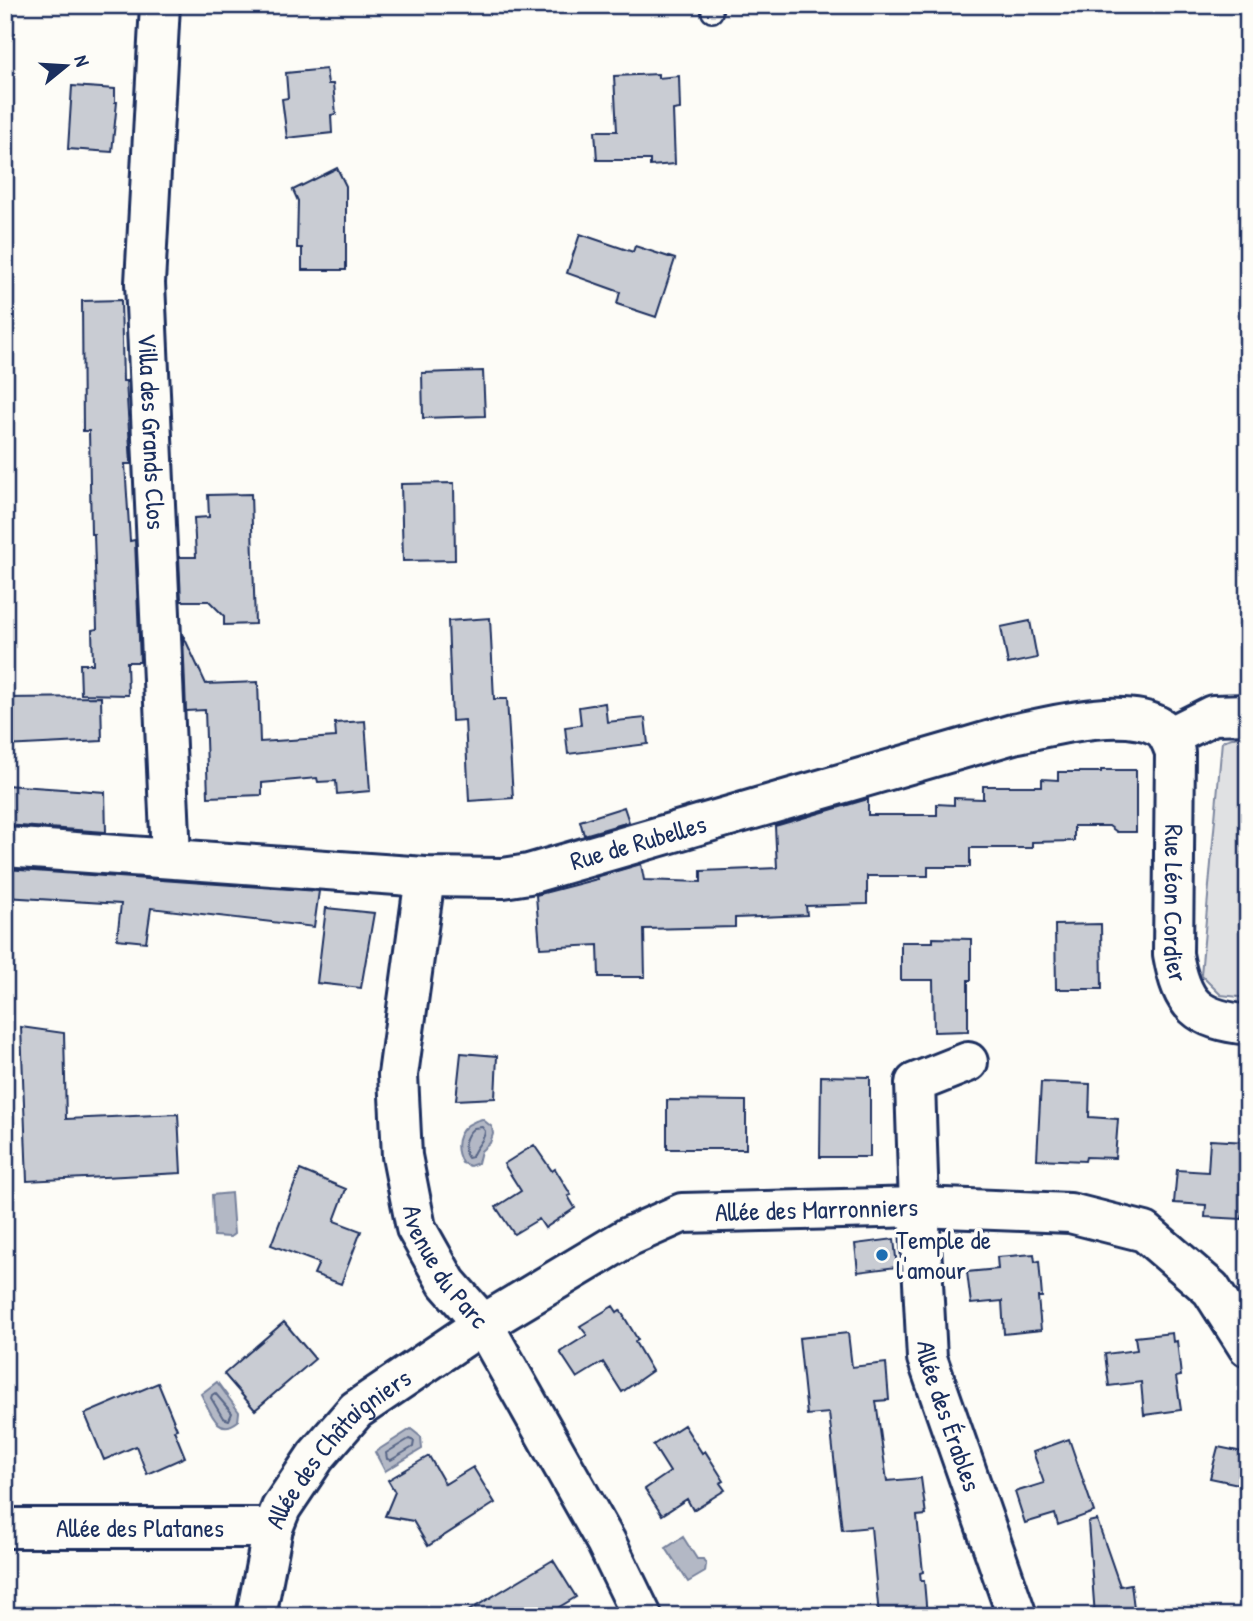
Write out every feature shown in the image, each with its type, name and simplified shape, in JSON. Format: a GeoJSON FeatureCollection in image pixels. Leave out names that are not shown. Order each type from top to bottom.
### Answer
{"type":"FeatureCollection","features":[{"type":"Feature","properties":{"kind":"street","name":"Villa des Grands Clos"},"geometry":{"type":"LineString","coordinates":[[160,5],[145,283],[171,857]]}},
{"type":"Feature","properties":{"kind":"street"},"geometry":{"type":"LineString","coordinates":[[1169,737],[1213,715],[1248,713]]}},
{"type":"Feature","properties":{"kind":"street","name":"Rue de Rubelles"},"geometry":{"type":"LineString","coordinates":[[5,847],[425,877],[503,878],[530,874],[901,765],[1075,720],[1118,718],[1144,721],[1160,726],[1169,737]]}},
{"type":"Feature","properties":{"kind":"street","name":"Rue Léon Cordier"},"geometry":{"type":"LineString","coordinates":[[1169,737],[1175,752],[1177,771],[1173,954],[1177,978],[1187,998],[1200,1013],[1219,1021],[1248,1025]]}},
{"type":"Feature","properties":{"kind":"street","name":"Avenue du Parc"},"geometry":{"type":"LineString","coordinates":[[425,877],[398,1074],[402,1156],[416,1228],[447,1283],[483,1324],[569,1475],[642,1616]]}},
{"type":"Feature","properties":{"kind":"street","name":"Allée des Érables"},"geometry":{"type":"LineString","coordinates":[[968,1062],[915,1083],[927,1358],[1017,1616]]}},
{"type":"Feature","properties":{"kind":"street","name":"Allée des Marronniers"},"geometry":{"type":"LineString","coordinates":[[483,1324],[628,1237],[682,1213],[919,1207],[1070,1213],[1145,1232],[1211,1289],[1248,1347]]}},
{"type":"Feature","properties":{"kind":"street","name":"Allée des Châtaigniers"},"geometry":{"type":"LineString","coordinates":[[257,1616],[273,1528],[281,1508],[316,1456],[356,1410],[483,1324]]}},
{"type":"Feature","properties":{"kind":"street","name":"Allée des Platanes"},"geometry":{"type":"LineString","coordinates":[[5,1528],[273,1528]]}},
{"type":"Feature","properties":{"kind":"shaded area"},"geometry":{"type":"Polygon","coordinates":[[[1248,733],[1248,998],[1221,995],[1201,975],[1222,741],[1248,733]]]}},
{"type":"Feature","properties":{"kind":"water"},"geometry":{"type":"Polygon","coordinates":[[[482,1119],[492,1127],[493,1134],[490,1143],[481,1151],[478,1163],[470,1166],[462,1163],[457,1148],[458,1141],[468,1125],[482,1119]]]}},
{"type":"Feature","properties":{"kind":"water"},"geometry":{"type":"Polygon","coordinates":[[[231,1193],[234,1234],[230,1237],[214,1236],[212,1195],[231,1193]]]}},
{"type":"Feature","properties":{"kind":"water"},"geometry":{"type":"Polygon","coordinates":[[[217,1382],[239,1412],[238,1421],[231,1425],[225,1426],[215,1420],[201,1394],[217,1382]]]}},
{"type":"Feature","properties":{"kind":"water"},"geometry":{"type":"Polygon","coordinates":[[[411,1429],[421,1437],[422,1449],[385,1471],[375,1452],[411,1429]]]}},
{"type":"Feature","properties":{"kind":"water"},"geometry":{"type":"Polygon","coordinates":[[[683,1537],[697,1559],[703,1559],[706,1564],[705,1572],[688,1582],[666,1548],[683,1537]]]}},
{"type":"Feature","properties":{"kind":"building"},"geometry":{"type":"Polygon","coordinates":[[[326,69],[328,84],[333,84],[336,114],[331,115],[332,133],[287,138],[282,99],[288,98],[286,73],[326,69]]]}},
{"type":"Feature","properties":{"kind":"building"},"geometry":{"type":"Polygon","coordinates":[[[658,74],[658,78],[679,76],[680,109],[673,110],[675,164],[650,166],[650,160],[597,160],[595,131],[617,131],[614,76],[658,74]]]}},
{"type":"Feature","properties":{"kind":"building"},"geometry":{"type":"Polygon","coordinates":[[[72,86],[115,89],[117,102],[112,152],[68,149],[72,86]]]}},
{"type":"Feature","properties":{"kind":"building"},"geometry":{"type":"Polygon","coordinates":[[[337,168],[346,186],[346,270],[302,270],[302,248],[297,248],[298,201],[293,190],[337,168]]]}},
{"type":"Feature","properties":{"kind":"building"},"geometry":{"type":"Polygon","coordinates":[[[580,234],[633,252],[635,246],[675,259],[656,317],[617,304],[620,292],[567,273],[580,234]]]}},
{"type":"Feature","properties":{"kind":"building"},"geometry":{"type":"Polygon","coordinates":[[[121,300],[123,381],[126,381],[131,464],[125,464],[130,541],[135,540],[140,662],[127,662],[128,695],[81,694],[80,664],[93,664],[92,630],[97,629],[94,534],[91,534],[89,431],[83,431],[82,301],[121,300]]]}},
{"type":"Feature","properties":{"kind":"building"},"geometry":{"type":"Polygon","coordinates":[[[483,371],[485,416],[423,418],[422,373],[483,371]]]}},
{"type":"Feature","properties":{"kind":"building"},"geometry":{"type":"Polygon","coordinates":[[[454,483],[455,560],[403,561],[401,484],[454,483]]]}},
{"type":"Feature","properties":{"kind":"building"},"geometry":{"type":"Polygon","coordinates":[[[251,494],[255,624],[224,625],[224,616],[209,601],[181,601],[179,557],[196,557],[194,518],[209,517],[208,495],[251,494]]]}},
{"type":"Feature","properties":{"kind":"building"},"geometry":{"type":"Polygon","coordinates":[[[490,618],[494,699],[507,699],[513,798],[469,801],[465,720],[452,721],[448,621],[490,618]]]}},
{"type":"Feature","properties":{"kind":"building"},"geometry":{"type":"Polygon","coordinates":[[[1030,621],[1037,658],[1008,664],[1001,627],[1030,621]]]}},
{"type":"Feature","properties":{"kind":"building"},"geometry":{"type":"Polygon","coordinates":[[[183,635],[206,684],[258,682],[260,742],[336,737],[335,723],[365,721],[370,791],[337,794],[336,781],[318,782],[317,778],[262,783],[262,795],[208,797],[205,710],[186,711],[183,635]]]}},
{"type":"Feature","properties":{"kind":"building"},"geometry":{"type":"Polygon","coordinates":[[[101,697],[102,741],[5,746],[5,698],[101,697]]]}},
{"type":"Feature","properties":{"kind":"building"},"geometry":{"type":"Polygon","coordinates":[[[605,703],[607,722],[645,718],[648,744],[568,754],[565,727],[581,725],[579,707],[605,703]]]}},
{"type":"Feature","properties":{"kind":"building"},"geometry":{"type":"Polygon","coordinates":[[[1136,770],[1136,832],[1117,832],[1109,826],[1074,826],[1074,841],[1032,842],[1032,848],[970,848],[970,867],[928,867],[928,876],[867,876],[867,904],[806,906],[807,915],[735,918],[735,927],[644,929],[645,977],[599,977],[598,945],[540,948],[536,895],[641,864],[644,880],[701,882],[701,871],[777,868],[775,826],[868,799],[868,815],[937,815],[937,804],[954,805],[954,798],[983,799],[983,786],[1042,786],[1042,779],[1058,780],[1058,772],[1136,770]]]}},
{"type":"Feature","properties":{"kind":"building"},"geometry":{"type":"Polygon","coordinates":[[[5,785],[105,792],[106,832],[5,825],[5,785]]]}},
{"type":"Feature","properties":{"kind":"building"},"geometry":{"type":"Polygon","coordinates":[[[624,807],[629,822],[584,835],[580,821],[624,807]]]}},
{"type":"Feature","properties":{"kind":"building"},"geometry":{"type":"Polygon","coordinates":[[[5,869],[319,891],[314,927],[151,908],[146,942],[117,939],[121,904],[5,897],[5,869]]]}},
{"type":"Feature","properties":{"kind":"building"},"geometry":{"type":"Polygon","coordinates":[[[326,908],[374,913],[361,988],[317,983],[326,908]]]}},
{"type":"Feature","properties":{"kind":"building"},"geometry":{"type":"Polygon","coordinates":[[[1101,924],[1102,989],[1056,989],[1055,925],[1101,924]]]}},
{"type":"Feature","properties":{"kind":"building"},"geometry":{"type":"Polygon","coordinates":[[[933,938],[971,939],[968,1031],[934,1032],[933,980],[901,980],[901,942],[933,942],[933,938]]]}},
{"type":"Feature","properties":{"kind":"building"},"geometry":{"type":"Polygon","coordinates":[[[21,1027],[64,1033],[66,1119],[178,1114],[181,1173],[27,1181],[21,1027]]]}},
{"type":"Feature","properties":{"kind":"building"},"geometry":{"type":"Polygon","coordinates":[[[461,1053],[497,1056],[495,1098],[456,1100],[461,1053]]]}},
{"type":"Feature","properties":{"kind":"building"},"geometry":{"type":"Polygon","coordinates":[[[821,1076],[870,1077],[870,1157],[820,1157],[821,1076]]]}},
{"type":"Feature","properties":{"kind":"building"},"geometry":{"type":"Polygon","coordinates":[[[1041,1082],[1090,1084],[1089,1117],[1118,1119],[1115,1158],[1086,1157],[1085,1161],[1037,1159],[1041,1082]]]}},
{"type":"Feature","properties":{"kind":"building"},"geometry":{"type":"Polygon","coordinates":[[[667,1100],[746,1101],[746,1149],[667,1149],[667,1100]]]}},
{"type":"Feature","properties":{"kind":"building"},"geometry":{"type":"Polygon","coordinates":[[[1210,1140],[1247,1142],[1245,1175],[1248,1175],[1248,1210],[1243,1210],[1242,1219],[1205,1217],[1206,1205],[1174,1203],[1177,1170],[1208,1172],[1210,1140]]]}},
{"type":"Feature","properties":{"kind":"building"},"geometry":{"type":"Polygon","coordinates":[[[534,1145],[552,1171],[555,1169],[571,1195],[568,1196],[575,1208],[545,1228],[539,1219],[514,1234],[496,1207],[521,1191],[504,1164],[534,1145]]]}},
{"type":"Feature","properties":{"kind":"building"},"geometry":{"type":"Polygon","coordinates":[[[300,1170],[346,1189],[334,1221],[361,1231],[341,1284],[314,1274],[319,1263],[271,1245],[300,1170]]]}},
{"type":"Feature","properties":{"kind":"building","name":"Temple de l'amour"},"geometry":{"type":"Polygon","coordinates":[[[894,1239],[897,1267],[858,1272],[855,1244],[894,1239]]]}},
{"type":"Feature","properties":{"kind":"building"},"geometry":{"type":"Polygon","coordinates":[[[1034,1254],[1035,1262],[1039,1261],[1041,1330],[1004,1334],[1002,1301],[971,1304],[967,1272],[998,1269],[997,1257],[1034,1254]]]}},
{"type":"Feature","properties":{"kind":"building"},"geometry":{"type":"Polygon","coordinates":[[[613,1306],[617,1312],[620,1310],[638,1340],[635,1342],[652,1371],[622,1392],[603,1362],[577,1378],[560,1352],[587,1335],[580,1326],[613,1306]]]}},
{"type":"Feature","properties":{"kind":"building"},"geometry":{"type":"Polygon","coordinates":[[[284,1322],[315,1359],[255,1410],[224,1374],[284,1322]]]}},
{"type":"Feature","properties":{"kind":"building"},"geometry":{"type":"Polygon","coordinates":[[[848,1333],[852,1367],[886,1363],[889,1400],[876,1401],[887,1481],[921,1478],[926,1515],[917,1516],[923,1572],[920,1573],[921,1581],[924,1581],[927,1616],[879,1616],[871,1527],[842,1530],[829,1413],[807,1415],[799,1338],[848,1333]]]}},
{"type":"Feature","properties":{"kind":"building"},"geometry":{"type":"Polygon","coordinates":[[[1172,1333],[1173,1342],[1177,1341],[1181,1376],[1176,1377],[1181,1410],[1144,1415],[1141,1382],[1109,1386],[1105,1354],[1137,1350],[1135,1337],[1172,1333]]]}},
{"type":"Feature","properties":{"kind":"building"},"geometry":{"type":"Polygon","coordinates":[[[158,1383],[185,1457],[147,1474],[136,1446],[104,1460],[85,1414],[158,1383]]]}},
{"type":"Feature","properties":{"kind":"building"},"geometry":{"type":"Polygon","coordinates":[[[684,1425],[724,1481],[720,1483],[725,1490],[693,1510],[687,1499],[662,1515],[645,1489],[670,1472],[653,1445],[684,1425]]]}},
{"type":"Feature","properties":{"kind":"building"},"geometry":{"type":"Polygon","coordinates":[[[1069,1439],[1094,1512],[1058,1525],[1055,1514],[1025,1523],[1015,1492],[1044,1483],[1033,1452],[1069,1439]]]}},
{"type":"Feature","properties":{"kind":"building"},"geometry":{"type":"Polygon","coordinates":[[[1218,1447],[1248,1453],[1248,1486],[1210,1478],[1218,1447]]]}},
{"type":"Feature","properties":{"kind":"building"},"geometry":{"type":"Polygon","coordinates":[[[429,1456],[445,1484],[473,1467],[495,1503],[428,1546],[413,1521],[385,1516],[395,1492],[388,1480],[429,1456]]]}},
{"type":"Feature","properties":{"kind":"building"},"geometry":{"type":"Polygon","coordinates":[[[1097,1520],[1120,1586],[1131,1584],[1135,1616],[1095,1616],[1088,1522],[1097,1520]]]}},
{"type":"Feature","properties":{"kind":"building"},"geometry":{"type":"Polygon","coordinates":[[[553,1560],[576,1597],[544,1616],[460,1616],[553,1560]]]}},
{"type":"Feature","properties":{"kind":"place","name":"Temple de l'amour"},"geometry":{"type":"Point","coordinates":[882,1255]}}]}
